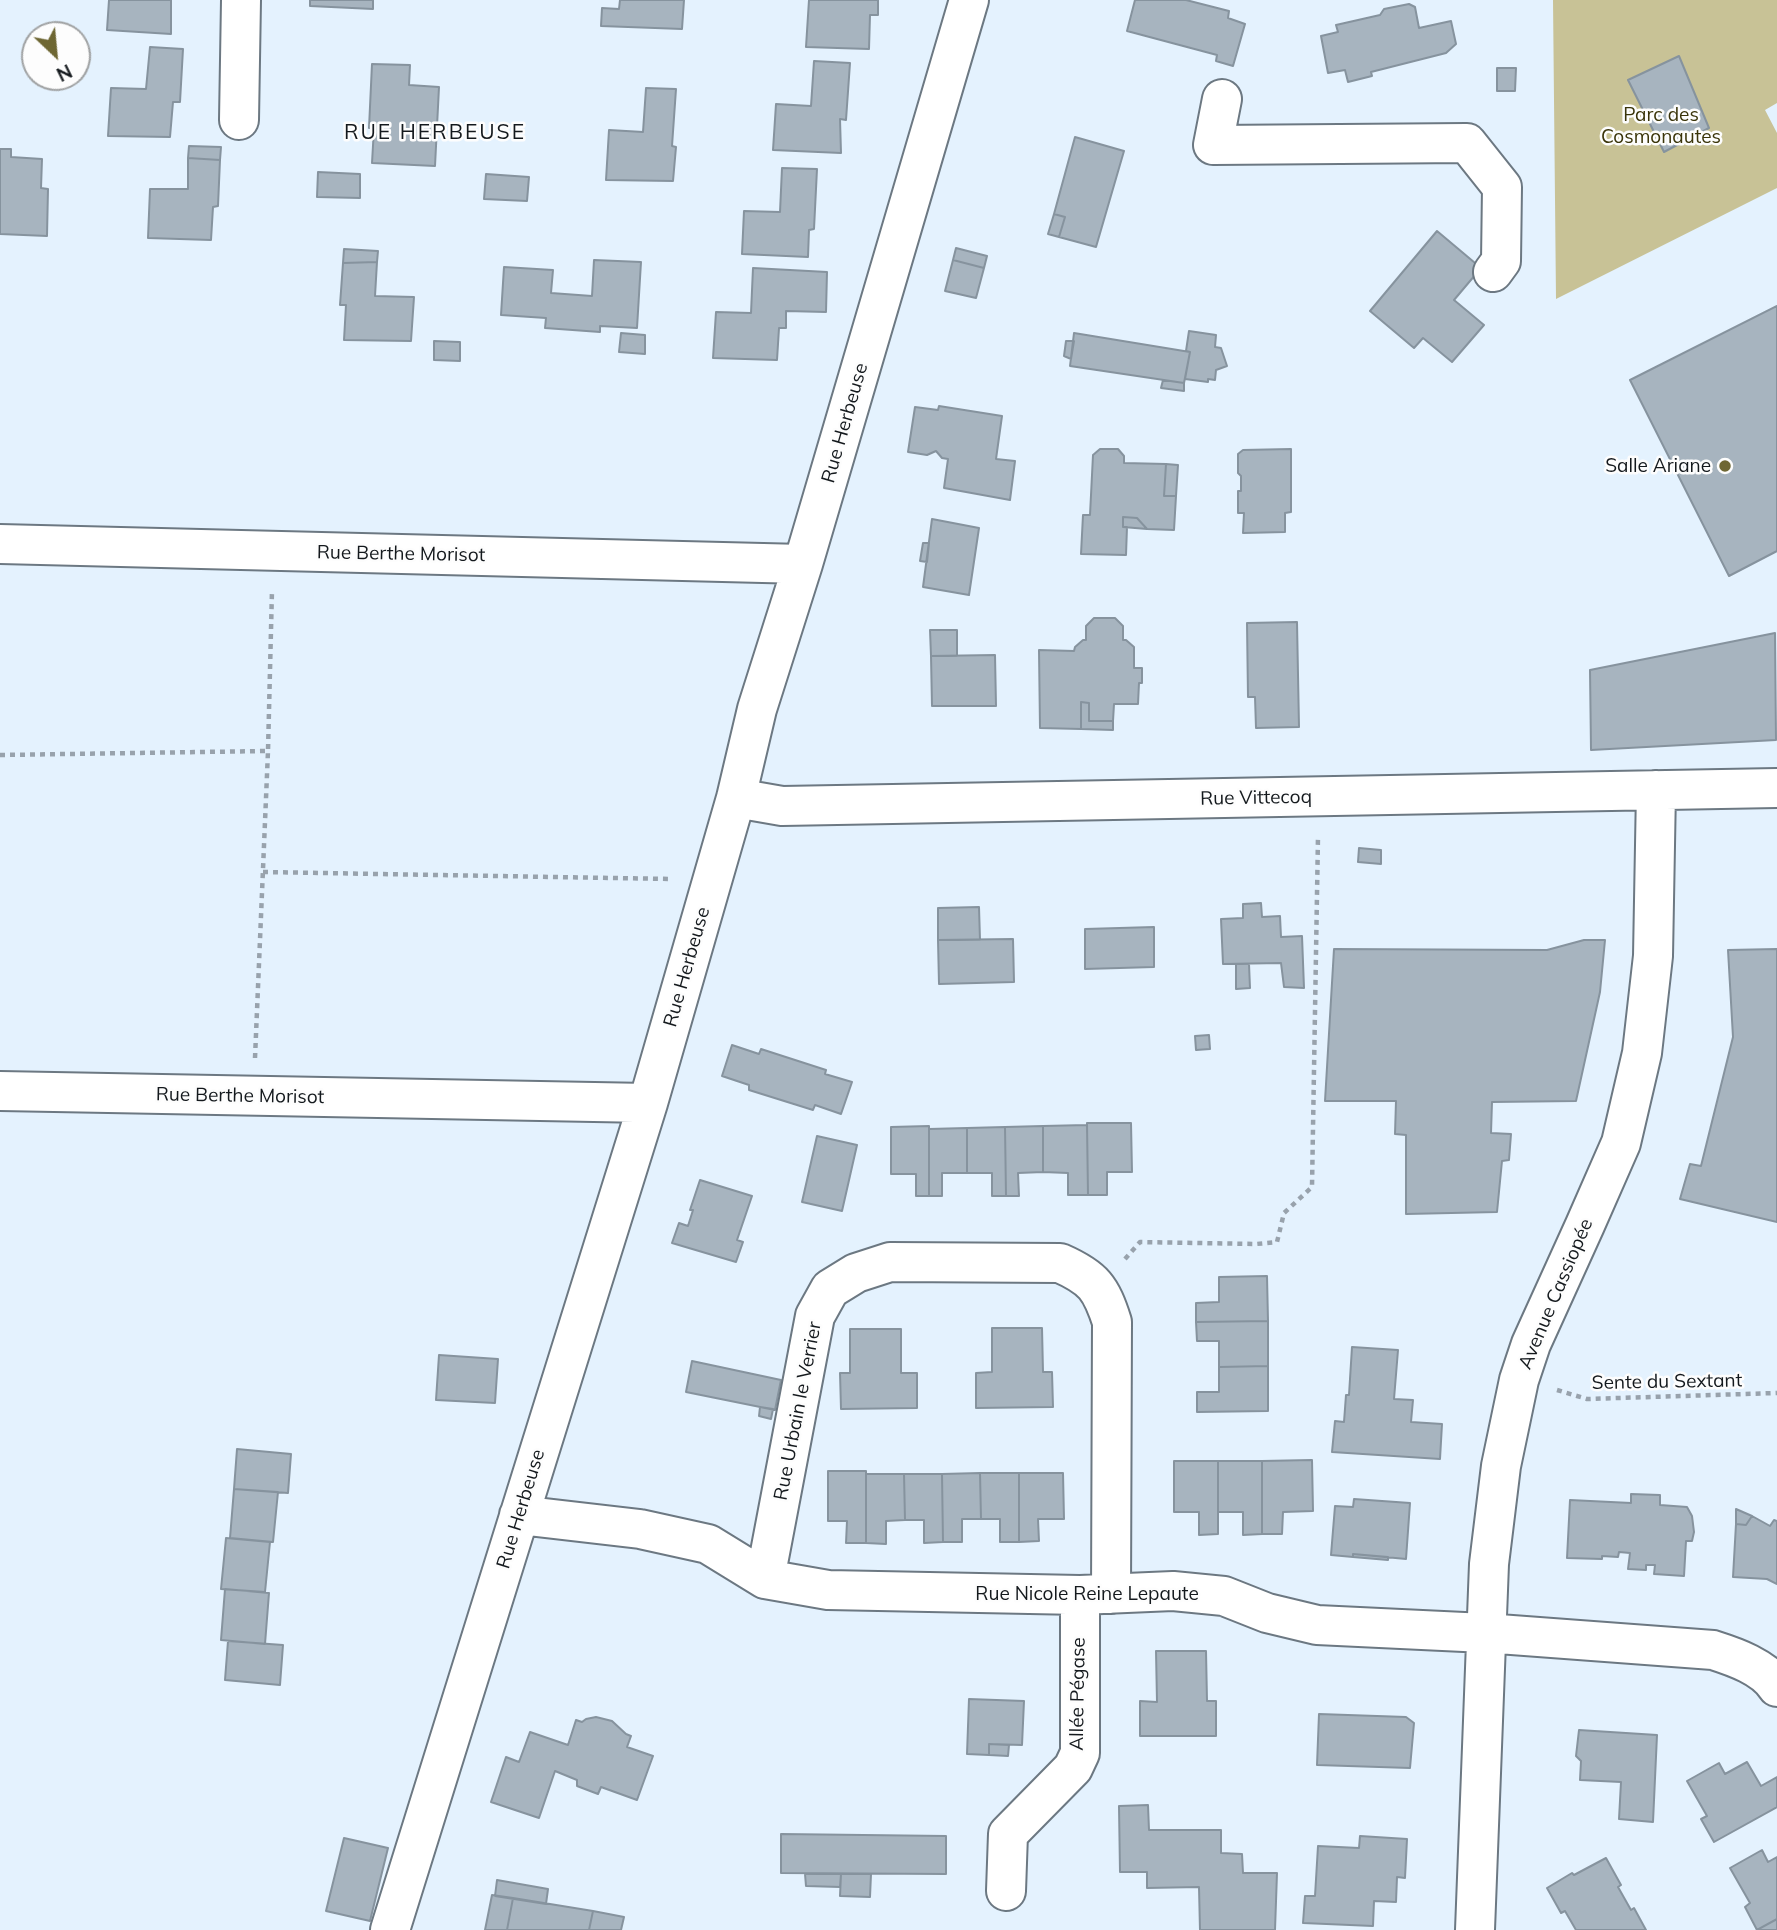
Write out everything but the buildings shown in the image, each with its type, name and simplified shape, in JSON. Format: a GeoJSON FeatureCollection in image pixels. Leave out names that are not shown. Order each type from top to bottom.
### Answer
{"type":"FeatureCollection","features":[{"type":"Feature","properties":{"kind":"street"},"geometry":{"type":"LineString","coordinates":[[239,120],[241,0]]}},
{"type":"Feature","properties":{"kind":"street","name":"Rue Herbeuse"},"geometry":{"type":"LineString","coordinates":[[390,1930],[648,1104],[736,799],[757,709],[803,564],[969,0]]}},
{"type":"Feature","properties":{"kind":"street"},"geometry":{"type":"LineString","coordinates":[[1222,99],[1213,145],[1467,143],[1502,187],[1501,261],[1493,272]]}},
{"type":"Feature","properties":{"kind":"street","name":"Rue Berthe Morisot"},"geometry":{"type":"LineString","coordinates":[[0,544],[803,564]]}},
{"type":"Feature","properties":{"kind":"street","name":"Rue Vittecoq"},"geometry":{"type":"LineString","coordinates":[[736,799],[782,806],[1777,788]]}},
{"type":"Feature","properties":{"kind":"street","name":"Avenue Cassiopée"},"geometry":{"type":"LineString","coordinates":[[1475,1930],[1485,1633],[1489,1564],[1501,1466],[1519,1380],[1531,1344],[1621,1143],[1642,1053],[1653,956],[1656,790]]}},
{"type":"Feature","properties":{"kind":"street","name":"Rue Berthe Morisot"},"geometry":{"type":"LineString","coordinates":[[0,1091],[648,1104]]}},
{"type":"Feature","properties":{"kind":"street","name":"Rue Urbain le Verrier"},"geometry":{"type":"LineString","coordinates":[[765,1579],[814,1316],[830,1289],[856,1273],[890,1262],[1060,1263],[1081,1272],[1095,1284],[1106,1303],[1112,1322],[1096,1594]]}},
{"type":"Feature","properties":{"kind":"street","name":"Rue Nicole Reine Lepaute"},"geometry":{"type":"LineString","coordinates":[[519,1515],[640,1529],[708,1544],[765,1579],[828,1590],[1096,1594],[1173,1591],[1224,1597],[1267,1613],[1317,1625],[1485,1633],[1713,1650],[1744,1660],[1773,1681],[1777,1687]]}},
{"type":"Feature","properties":{"kind":"street","name":"Allée Pégase"},"geometry":{"type":"LineString","coordinates":[[1006,1891],[1008,1834],[1073,1768],[1080,1753],[1096,1594]]}},
{"type":"Feature","properties":{"kind":"path"},"geometry":{"type":"LineString","coordinates":[[254,1096],[273,551]]}},
{"type":"Feature","properties":{"kind":"path"},"geometry":{"type":"LineString","coordinates":[[0,755],[268,751]]}},
{"type":"Feature","properties":{"kind":"path"},"geometry":{"type":"LineString","coordinates":[[1112,1322],[1125,1257],[1140,1242],[1277,1242],[1284,1213],[1312,1187],[1319,796]]}},
{"type":"Feature","properties":{"kind":"path"},"geometry":{"type":"LineString","coordinates":[[263,872],[673,879],[666,909],[702,915]]}},
{"type":"Feature","properties":{"kind":"path","name":"Sente du Sextant"},"geometry":{"type":"LineString","coordinates":[[1519,1380],[1587,1399],[1777,1393]]}},
{"type":"Feature","properties":{"kind":"green space","name":"Parc des Cosmonautes"},"geometry":{"type":"Polygon","coordinates":[[[1553,0],[1777,0],[1777,103],[1765,110],[1777,133],[1777,188],[1556,299],[1553,0]]]}},
{"type":"Feature","properties":{"kind":"place","name":"Salle Ariane"},"geometry":{"type":"Point","coordinates":[1725,466]}},
{"type":"Feature","properties":{"kind":"district","name":"RUE HERBEUSE"},"geometry":{"type":"Point","coordinates":[435,133]}}]}
